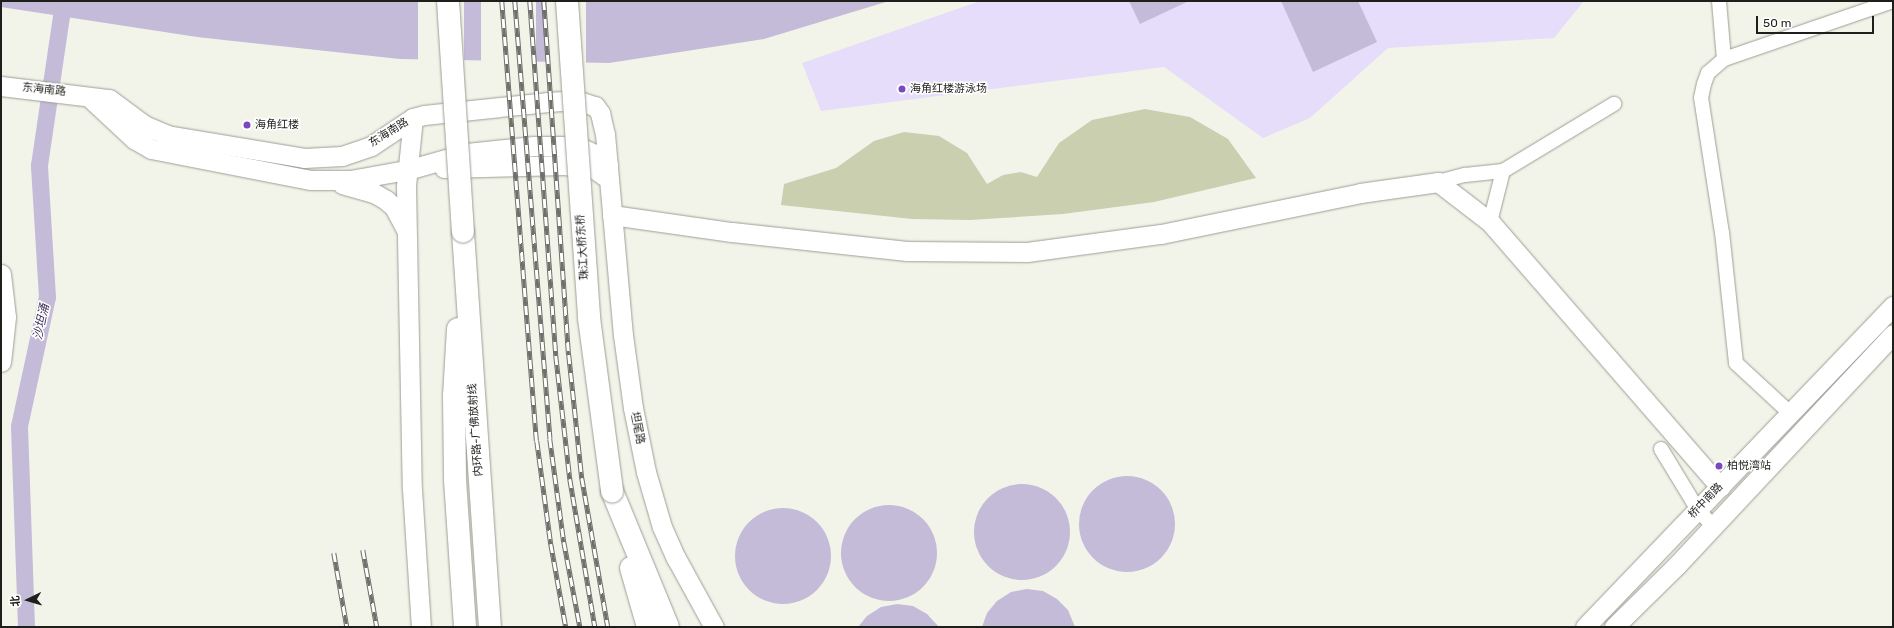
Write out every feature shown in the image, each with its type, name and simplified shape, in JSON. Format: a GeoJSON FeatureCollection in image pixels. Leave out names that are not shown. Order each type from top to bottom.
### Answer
{"type":"FeatureCollection","features":[{"type":"Feature","properties":{"kind":"highway"},"geometry":{"type":"LineString","coordinates":[[448,1],[463,232],[454,404],[455,480],[465,627]]}},
{"type":"Feature","properties":{"kind":"highway","name":"珠江大桥东桥"},"geometry":{"type":"LineString","coordinates":[[567,1],[589,318],[612,491]]}},
{"type":"Feature","properties":{"kind":"highway","name":"内环路-广佛放射线"},"geometry":{"type":"LineString","coordinates":[[463,232],[490,627]]}},
{"type":"Feature","properties":{"kind":"highway"},"geometry":{"type":"LineString","coordinates":[[612,491],[634,582],[648,627]]}},
{"type":"Feature","properties":{"kind":"highway"},"geometry":{"type":"LineString","coordinates":[[612,491],[668,627]]}},
{"type":"Feature","properties":{"kind":"street"},"geometry":{"type":"LineString","coordinates":[[1720,1],[1724,59]]}},
{"type":"Feature","properties":{"kind":"street"},"geometry":{"type":"LineString","coordinates":[[1791,414],[1736,363],[1722,233],[1701,98],[1708,73],[1724,59],[1893,1]]}},
{"type":"Feature","properties":{"kind":"street","name":"东海南路"},"geometry":{"type":"LineString","coordinates":[[1,86],[87,95],[109,99],[144,125],[167,134],[304,158],[342,156],[371,146],[413,118],[446,111],[576,100],[587,102],[595,106],[603,121],[612,215]]}},
{"type":"Feature","properties":{"kind":"street"},"geometry":{"type":"LineString","coordinates":[[87,95],[134,139],[150,149],[238,167],[330,181],[374,192],[394,207],[407,233]]}},
{"type":"Feature","properties":{"kind":"street"},"geometry":{"type":"LineString","coordinates":[[612,215],[732,232],[907,251],[1027,252],[1153,235],[1360,193],[1438,182],[1464,175],[1503,171],[1614,104]]}},
{"type":"Feature","properties":{"kind":"street"},"geometry":{"type":"LineString","coordinates":[[413,118],[407,170],[407,233],[412,489],[421,627]]}},
{"type":"Feature","properties":{"kind":"street"},"geometry":{"type":"LineString","coordinates":[[330,181],[407,170],[564,165],[593,168],[608,172]]}},
{"type":"Feature","properties":{"kind":"street"},"geometry":{"type":"LineString","coordinates":[[1490,222],[1503,171]]}},
{"type":"Feature","properties":{"kind":"street"},"geometry":{"type":"LineString","coordinates":[[1438,182],[1490,222],[1720,487]]}},
{"type":"Feature","properties":{"kind":"street","name":"坦尾路"},"geometry":{"type":"LineString","coordinates":[[612,215],[629,384],[646,472],[662,527],[673,552],[714,627]]}},
{"type":"Feature","properties":{"kind":"street"},"geometry":{"type":"LineString","coordinates":[[1,274],[6,323],[1,362]]}},
{"type":"Feature","properties":{"kind":"street","name":"桥中南路"},"geometry":{"type":"LineString","coordinates":[[1585,627],[1893,306]]}},
{"type":"Feature","properties":{"kind":"street","name":"桥中南路"},"geometry":{"type":"LineString","coordinates":[[1614,627],[1713,526],[1893,334]]}},
{"type":"Feature","properties":{"kind":"street"},"geometry":{"type":"LineString","coordinates":[[1661,449],[1698,510],[1713,526]]}},
{"type":"Feature","properties":{"kind":"shaded area"},"geometry":{"type":"Polygon","coordinates":[[[1,1],[889,1],[764,39],[609,63],[400,59],[197,37],[1,7],[1,1]]]}},
{"type":"Feature","properties":{"kind":"shaded area","name":"海角红楼游泳场"},"geometry":{"type":"Polygon","coordinates":[[[980,1],[1584,1],[1554,38],[1388,48],[1310,118],[1263,138],[1164,67],[821,111],[802,63],[980,1]]]}},
{"type":"Feature","properties":{"kind":"shaded area"},"geometry":{"type":"Polygon","coordinates":[[[1129,1],[1189,1],[1140,24],[1129,1]]]}},
{"type":"Feature","properties":{"kind":"shaded area"},"geometry":{"type":"Polygon","coordinates":[[[1281,1],[1358,1],[1377,42],[1313,72],[1281,1]]]}},
{"type":"Feature","properties":{"kind":"shaded area"},"geometry":{"type":"Polygon","coordinates":[[[1127,476],[1145,480],[1154,484],[1161,490],[1167,497],[1171,506],[1175,524],[1171,542],[1167,551],[1161,558],[1154,564],[1145,568],[1127,572],[1109,568],[1100,564],[1093,558],[1087,551],[1083,542],[1079,524],[1083,506],[1087,497],[1093,490],[1100,484],[1109,480],[1127,476]]]}},
{"type":"Feature","properties":{"kind":"shaded area"},"geometry":{"type":"Polygon","coordinates":[[[1022,484],[1040,488],[1049,492],[1056,498],[1062,505],[1066,514],[1070,532],[1066,550],[1062,559],[1056,566],[1049,572],[1040,576],[1022,580],[1004,576],[995,572],[988,566],[982,559],[978,550],[974,532],[978,514],[982,505],[988,498],[995,492],[1004,488],[1022,484]]]}},
{"type":"Feature","properties":{"kind":"shaded area"},"geometry":{"type":"Polygon","coordinates":[[[889,505],[907,509],[916,513],[923,519],[929,526],[933,535],[937,553],[933,571],[929,580],[923,587],[916,593],[907,597],[889,601],[871,597],[862,593],[855,587],[849,580],[845,571],[841,553],[845,535],[849,526],[855,519],[862,513],[871,509],[889,505]]]}},
{"type":"Feature","properties":{"kind":"shaded area"},"geometry":{"type":"Polygon","coordinates":[[[783,508],[801,512],[810,516],[817,522],[823,529],[827,538],[831,556],[827,574],[823,583],[817,590],[810,596],[801,600],[783,604],[765,600],[756,596],[749,590],[743,583],[739,574],[735,556],[739,538],[743,529],[749,522],[756,516],[765,512],[783,508]]]}},
{"type":"Feature","properties":{"kind":"shaded area"},"geometry":{"type":"Polygon","coordinates":[[[1027,589],[1043,591],[1057,599],[1068,610],[1075,627],[982,627],[987,613],[997,601],[1011,592],[1027,589]]]}},
{"type":"Feature","properties":{"kind":"shaded area"},"geometry":{"type":"Polygon","coordinates":[[[897,604],[913,606],[927,614],[939,627],[858,627],[867,616],[881,607],[897,604]]]}},
{"type":"Feature","properties":{"kind":"pier"},"geometry":{"type":"Polygon","coordinates":[[[418,1],[464,1],[464,61],[418,61],[418,1]]]}},
{"type":"Feature","properties":{"kind":"pier"},"geometry":{"type":"Polygon","coordinates":[[[481,1],[536,1],[536,62],[481,62],[481,1]]]}},
{"type":"Feature","properties":{"kind":"pier"},"geometry":{"type":"Polygon","coordinates":[[[546,1],[586,1],[586,64],[546,64],[546,1]]]}},
{"type":"Feature","properties":{"kind":"building"},"geometry":{"type":"Polygon","coordinates":[[[1145,109],[1190,117],[1228,139],[1256,178],[1154,202],[1063,214],[970,220],[912,219],[781,205],[784,184],[836,168],[874,141],[904,132],[939,136],[967,153],[987,184],[1003,175],[1021,172],[1037,177],[1059,143],[1092,120],[1145,109]]]}},
{"type":"Feature","properties":{"kind":"waterway","name":"沙坦涌"},"geometry":{"type":"LineString","coordinates":[[26,627],[19,426],[47,297],[39,165],[61,16]]}},
{"type":"Feature","properties":{"kind":"railway"},"geometry":{"type":"LineString","coordinates":[[502,1],[537,441],[551,544],[566,627]]}},
{"type":"Feature","properties":{"kind":"railway"},"geometry":{"type":"LineString","coordinates":[[515,1],[550,439],[564,542],[580,627]]}},
{"type":"Feature","properties":{"kind":"railway"},"geometry":{"type":"LineString","coordinates":[[530,1],[556,356],[570,479],[595,627]]}},
{"type":"Feature","properties":{"kind":"railway"},"geometry":{"type":"LineString","coordinates":[[544,1],[569,355],[582,478],[608,627]]}},
{"type":"Feature","properties":{"kind":"railway"},"geometry":{"type":"LineString","coordinates":[[363,550],[377,627]]}},
{"type":"Feature","properties":{"kind":"railway"},"geometry":{"type":"LineString","coordinates":[[334,553],[347,627]]}},
{"type":"Feature","properties":{"kind":"place","name":"海角红楼游泳场"},"geometry":{"type":"Point","coordinates":[902,89]}},
{"type":"Feature","properties":{"kind":"place","name":"海角红楼"},"geometry":{"type":"Point","coordinates":[247,125]}},
{"type":"Feature","properties":{"kind":"place","name":"柏悦湾站"},"geometry":{"type":"Point","coordinates":[1719,466]}}]}
